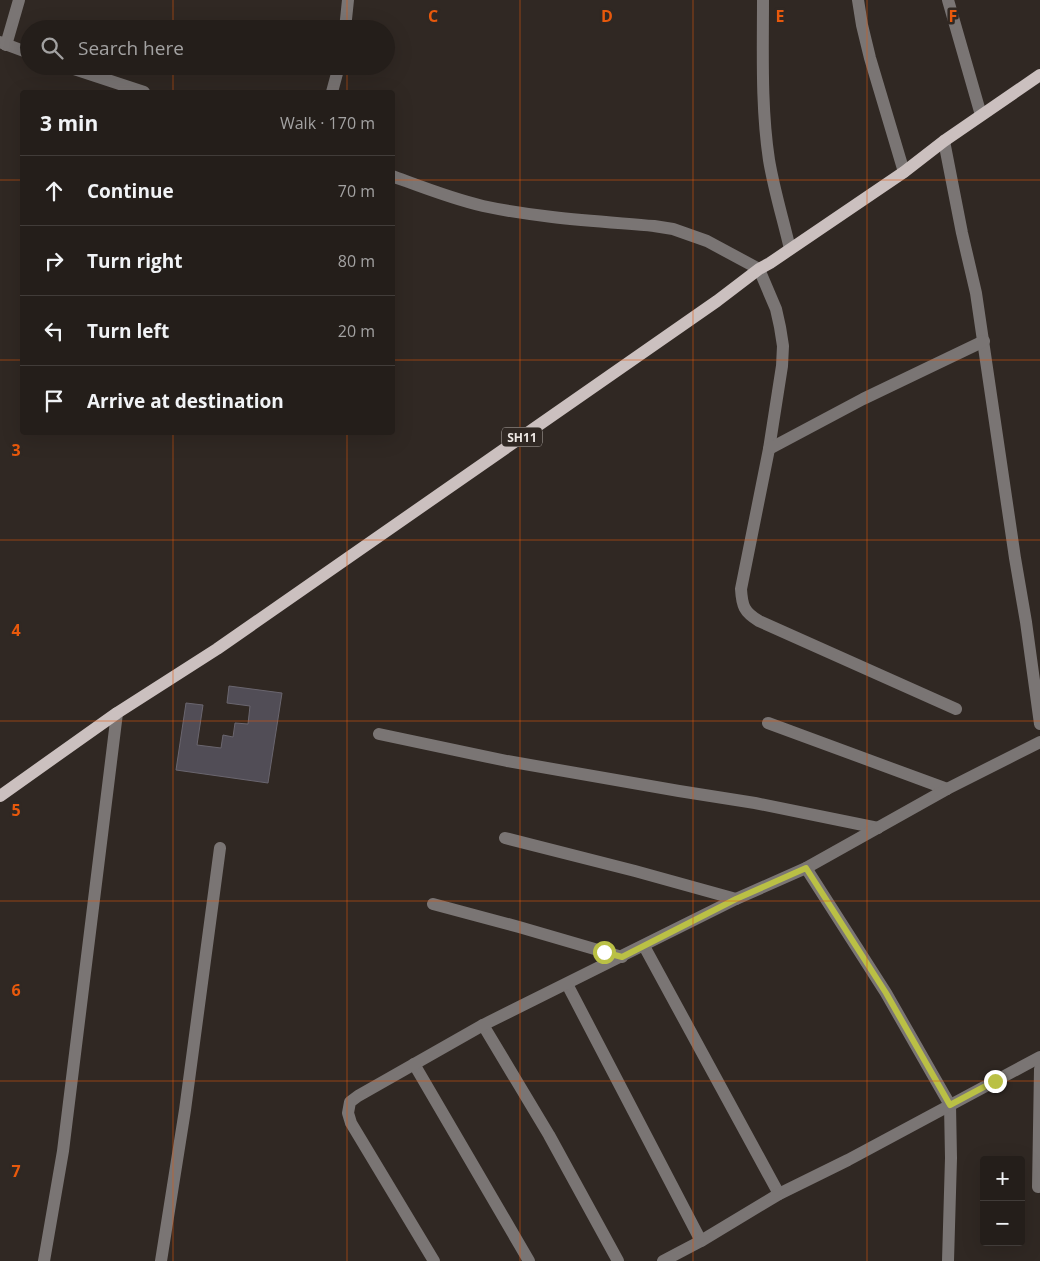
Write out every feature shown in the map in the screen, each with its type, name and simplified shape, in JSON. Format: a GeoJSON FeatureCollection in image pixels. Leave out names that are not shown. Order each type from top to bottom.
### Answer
{"type":"FeatureCollection","features":[{"type":"Feature","properties":{"kind":"main road","name":"SH11"},"geometry":{"type":"LineString","coordinates":[[0,796],[117,713],[217,649],[717,301],[759,269],[904,172],[944,141],[1040,75]]}},
{"type":"Feature","properties":{"kind":"street"},"geometry":{"type":"LineString","coordinates":[[19,0],[3,43],[20,50]]}},
{"type":"Feature","properties":{"kind":"street"},"geometry":{"type":"LineString","coordinates":[[346,20],[348,0]]}},
{"type":"Feature","properties":{"kind":"street"},"geometry":{"type":"LineString","coordinates":[[763,0],[762,92],[766,135],[773,179],[790,249]]}},
{"type":"Feature","properties":{"kind":"street"},"geometry":{"type":"LineString","coordinates":[[858,0],[870,58],[904,172]]}},
{"type":"Feature","properties":{"kind":"street"},"geometry":{"type":"LineString","coordinates":[[948,0],[981,116]]}},
{"type":"Feature","properties":{"kind":"street"},"geometry":{"type":"LineString","coordinates":[[92,75],[138,90]]}},
{"type":"Feature","properties":{"kind":"street"},"geometry":{"type":"LineString","coordinates":[[333,90],[337,75]]}},
{"type":"Feature","properties":{"kind":"street"},"geometry":{"type":"LineString","coordinates":[[944,141],[976,293],[984,341],[1040,724]]}},
{"type":"Feature","properties":{"kind":"street"},"geometry":{"type":"LineString","coordinates":[[395,177],[451,197],[496,209],[673,229],[707,241],[759,269],[776,309],[784,346],[769,449],[741,589],[742,602],[749,615],[759,621],[956,709]]}},
{"type":"Feature","properties":{"kind":"street"},"geometry":{"type":"LineString","coordinates":[[769,449],[863,399],[984,341]]}},
{"type":"Feature","properties":{"kind":"street"},"geometry":{"type":"LineString","coordinates":[[44,1261],[63,1152],[117,713]]}},
{"type":"Feature","properties":{"kind":"street"},"geometry":{"type":"LineString","coordinates":[[768,722],[947,789]]}},
{"type":"Feature","properties":{"kind":"street"},"geometry":{"type":"LineString","coordinates":[[379,734],[507,761],[755,803],[878,828]]}},
{"type":"Feature","properties":{"kind":"street"},"geometry":{"type":"LineString","coordinates":[[434,1261],[351,1123],[348,1113],[350,1102],[483,1026],[736,899],[806,868],[947,789],[1040,742]]}},
{"type":"Feature","properties":{"kind":"street"},"geometry":{"type":"LineString","coordinates":[[505,838],[736,899]]}},
{"type":"Feature","properties":{"kind":"street"},"geometry":{"type":"LineString","coordinates":[[161,1261],[220,848]]}},
{"type":"Feature","properties":{"kind":"street"},"geometry":{"type":"LineString","coordinates":[[806,868],[886,993],[950,1105],[951,1158],[948,1261]]}},
{"type":"Feature","properties":{"kind":"street"},"geometry":{"type":"LineString","coordinates":[[433,904],[622,957]]}},
{"type":"Feature","properties":{"kind":"street"},"geometry":{"type":"LineString","coordinates":[[644,946],[779,1194]]}},
{"type":"Feature","properties":{"kind":"street"},"geometry":{"type":"LineString","coordinates":[[567,984],[701,1241]]}},
{"type":"Feature","properties":{"kind":"street"},"geometry":{"type":"LineString","coordinates":[[483,1026],[549,1135],[618,1261]]}},
{"type":"Feature","properties":{"kind":"street"},"geometry":{"type":"LineString","coordinates":[[663,1261],[701,1241],[779,1194],[848,1160],[1040,1057]]}},
{"type":"Feature","properties":{"kind":"street"},"geometry":{"type":"LineString","coordinates":[[414,1064],[530,1261]]}},
{"type":"Feature","properties":{"kind":"street"},"geometry":{"type":"LineString","coordinates":[[1038,1187],[1040,1069]]}},
{"type":"Feature","properties":{"kind":"building"},"geometry":{"type":"Polygon","coordinates":[[[229,686],[282,693],[268,783],[176,770],[186,703],[203,705],[197,745],[221,748],[223,735],[233,737],[235,723],[248,724],[250,706],[227,703],[229,686]]]}},
{"type":"Feature","properties":{"kind":"route"},"geometry":{"type":"LineString","coordinates":[[604,952],[622,957],[736,899],[806,868],[886,993],[950,1105],[995,1081]]}}]}
